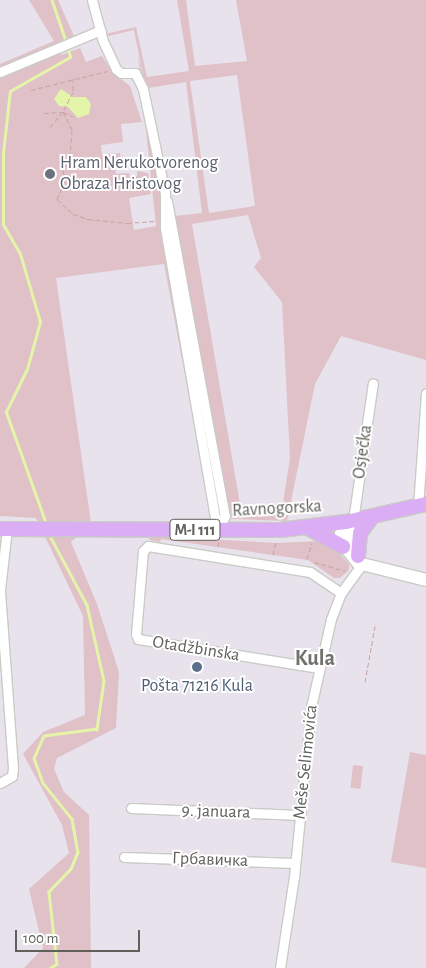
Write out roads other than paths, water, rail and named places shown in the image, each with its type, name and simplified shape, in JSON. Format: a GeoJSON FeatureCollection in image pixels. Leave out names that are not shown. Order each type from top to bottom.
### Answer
{"type":"FeatureCollection","features":[{"type":"Feature","properties":{"kind":"main road","name":"Ravnogorska"},"geometry":{"type":"LineString","coordinates":[[4,529],[221,530],[311,533],[422,506]]}},
{"type":"Feature","properties":{"kind":"main road"},"geometry":{"type":"LineString","coordinates":[[354,568],[360,533],[372,517]]}},
{"type":"Feature","properties":{"kind":"main road"},"geometry":{"type":"LineString","coordinates":[[350,522],[341,534],[343,547],[354,568]]}},
{"type":"Feature","properties":{"kind":"main road"},"geometry":{"type":"LineString","coordinates":[[350,522],[354,568]]}},
{"type":"Feature","properties":{"kind":"main road"},"geometry":{"type":"LineString","coordinates":[[311,533],[343,547]]}},
{"type":"Feature","properties":{"kind":"main road"},"geometry":{"type":"LineString","coordinates":[[354,568],[426,580]]}},
{"type":"Feature","properties":{"kind":"street"},"geometry":{"type":"LineString","coordinates":[[92,0],[100,30],[116,68],[121,72],[135,73],[143,89],[164,193],[165,228],[215,518],[221,530]]}},
{"type":"Feature","properties":{"kind":"street"},"geometry":{"type":"LineString","coordinates":[[0,72],[100,30]]}},
{"type":"Feature","properties":{"kind":"street","name":"Osječka"},"geometry":{"type":"LineString","coordinates":[[350,522],[373,383]]}},
{"type":"Feature","properties":{"kind":"street"},"geometry":{"type":"LineString","coordinates":[[422,506],[426,392]]}},
{"type":"Feature","properties":{"kind":"street","name":"Ravnogorska"},"geometry":{"type":"LineString","coordinates":[[0,783],[12,776],[13,768],[0,590],[4,529]]}},
{"type":"Feature","properties":{"kind":"street","name":"Otadžbinska"},"geometry":{"type":"LineString","coordinates":[[319,668],[138,638],[136,634],[143,551],[148,546],[310,572],[341,593]]}},
{"type":"Feature","properties":{"kind":"street","name":"Meše Selimovića"},"geometry":{"type":"LineString","coordinates":[[280,968],[301,815],[310,717],[319,668],[341,593],[354,568]]}},
{"type":"Feature","properties":{"kind":"street","name":"9. januara"},"geometry":{"type":"LineString","coordinates":[[131,808],[301,815]]}},
{"type":"Feature","properties":{"kind":"street","name":"Грбавичка"},"geometry":{"type":"LineString","coordinates":[[124,857],[295,863]]}},
{"type":"Feature","properties":{"kind":"waterway"},"geometry":{"type":"LineString","coordinates":[[52,0],[66,41]]}},
{"type":"Feature","properties":{"kind":"waterway"},"geometry":{"type":"LineString","coordinates":[[46,524],[6,412],[27,369],[40,322],[20,254],[3,224],[3,153],[10,91],[70,57],[67,46]]}},
{"type":"Feature","properties":{"kind":"waterway"},"geometry":{"type":"LineString","coordinates":[[49,534],[87,605],[104,681],[97,729],[44,736],[34,758],[43,783],[72,819],[78,852],[71,869],[49,892],[57,964],[51,968]]}},
{"type":"Feature","properties":{"kind":"place","name":"Hram Nerukotvorenog Obraza Hristovog"},"geometry":{"type":"Point","coordinates":[50,174]}},
{"type":"Feature","properties":{"kind":"place","name":"Pošta 71216 Kula"},"geometry":{"type":"Point","coordinates":[197,667]}},
{"type":"Feature","properties":{"kind":"district","name":"Kula"},"geometry":{"type":"Point","coordinates":[315,659]}}]}
